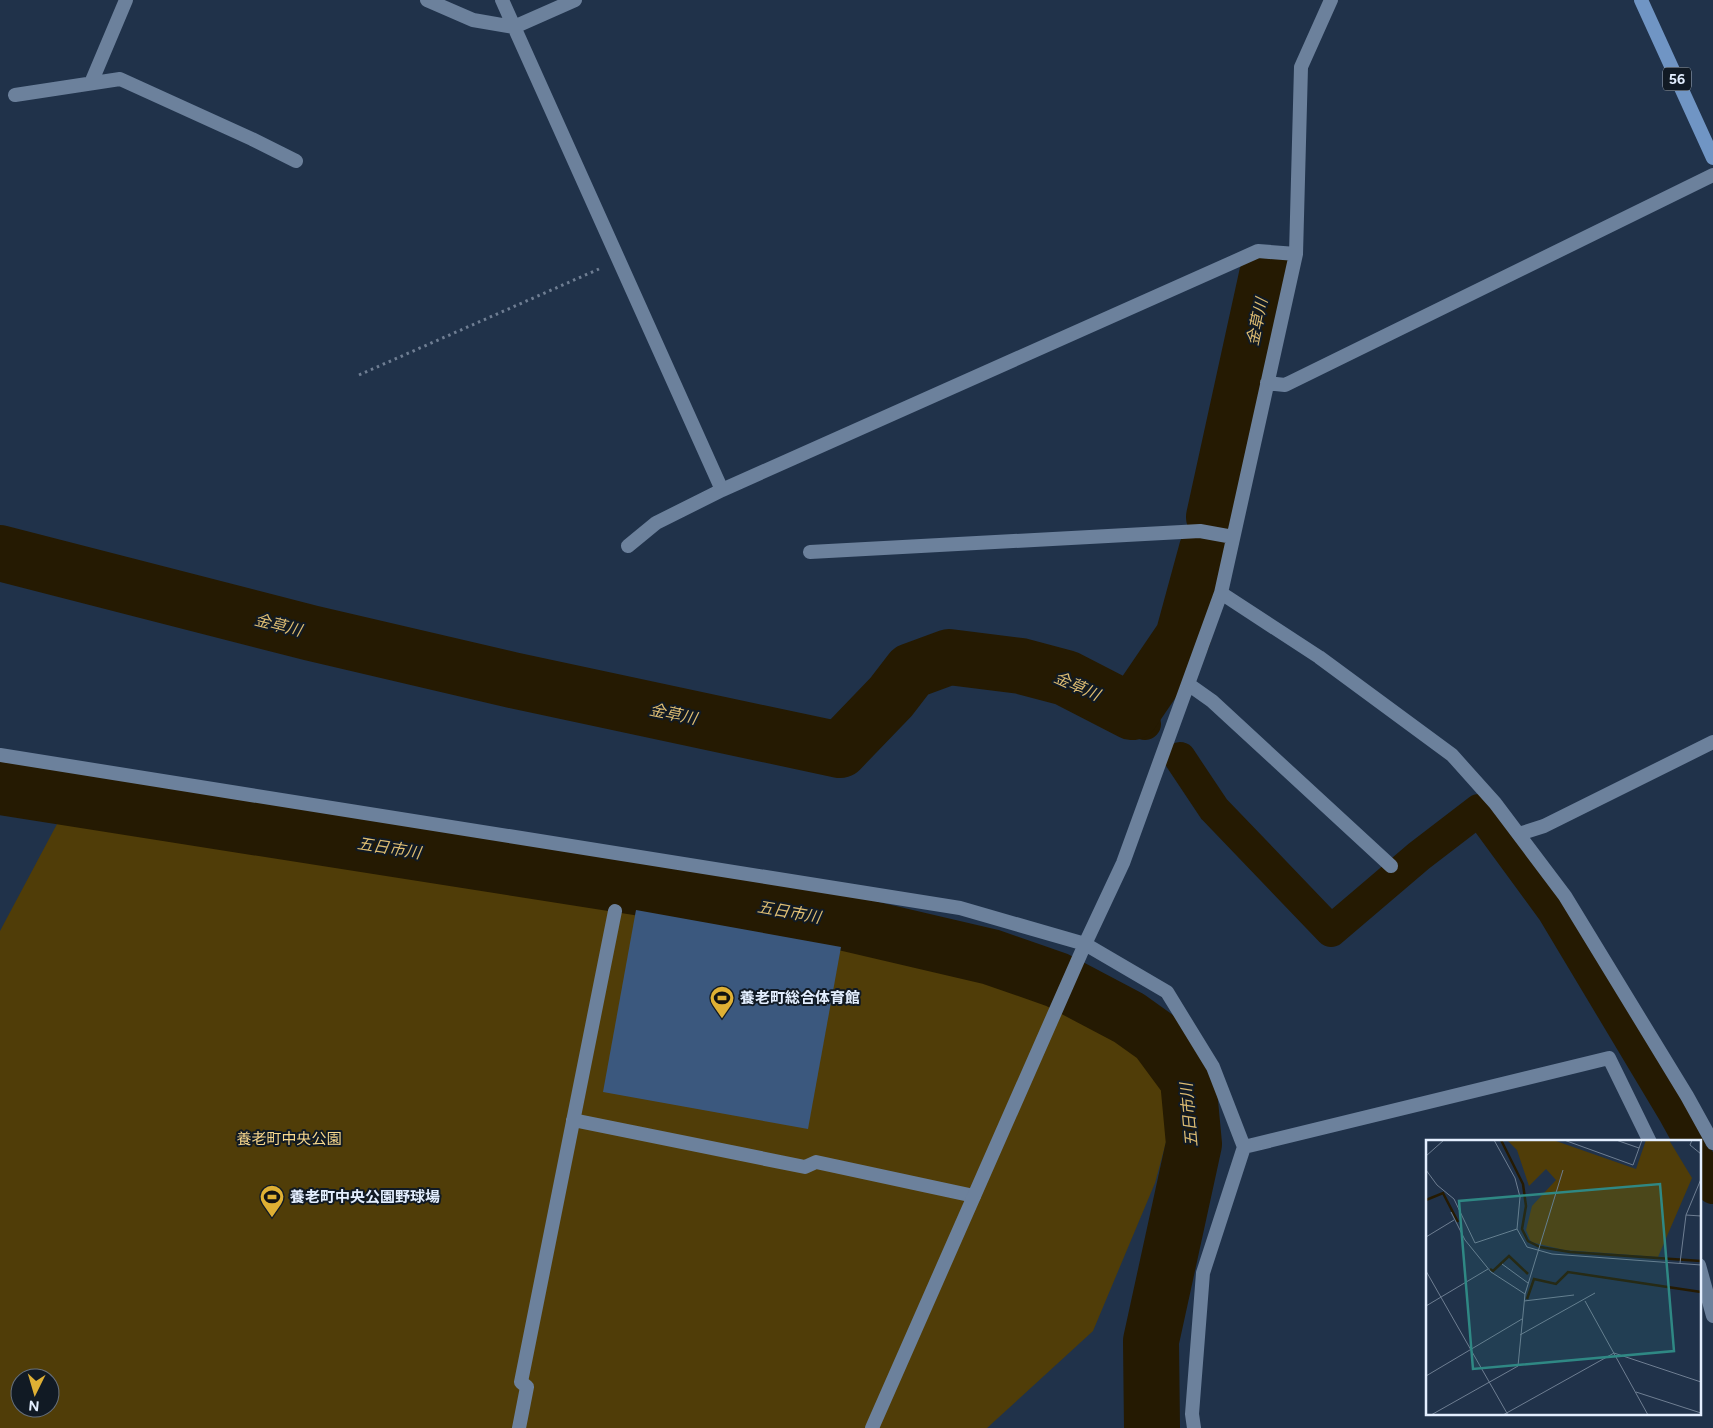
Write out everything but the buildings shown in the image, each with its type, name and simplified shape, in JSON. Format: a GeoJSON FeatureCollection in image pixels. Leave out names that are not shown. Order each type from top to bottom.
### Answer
{"type":"FeatureCollection","features":[{"type":"Feature","properties":{"kind":"main road","name":"56"},"geometry":{"type":"LineString","coordinates":[[1641,0],[1713,158]]}},
{"type":"Feature","properties":{"kind":"street"},"geometry":{"type":"LineString","coordinates":[[92,83],[126,0]]}},
{"type":"Feature","properties":{"kind":"street"},"geometry":{"type":"LineString","coordinates":[[427,0],[473,20],[514,27],[574,0]]}},
{"type":"Feature","properties":{"kind":"street"},"geometry":{"type":"LineString","coordinates":[[502,0],[722,490]]}},
{"type":"Feature","properties":{"kind":"street"},"geometry":{"type":"LineString","coordinates":[[872,1428],[1085,944],[1123,863],[1221,593],[1296,254],[1302,66],[1331,0]]}},
{"type":"Feature","properties":{"kind":"street"},"geometry":{"type":"LineString","coordinates":[[16,95],[120,79],[296,161]]}},
{"type":"Feature","properties":{"kind":"street"},"geometry":{"type":"LineString","coordinates":[[1267,383],[1285,385],[1713,175]]}},
{"type":"Feature","properties":{"kind":"street"},"geometry":{"type":"LineString","coordinates":[[628,546],[656,523],[722,490],[1258,252],[1296,254]]}},
{"type":"Feature","properties":{"kind":"street"},"geometry":{"type":"LineString","coordinates":[[810,552],[1200,531],[1233,537]]}},
{"type":"Feature","properties":{"kind":"street"},"geometry":{"type":"LineString","coordinates":[[1221,593],[1319,657],[1452,755],[1495,803],[1565,896],[1688,1096],[1713,1143]]}},
{"type":"Feature","properties":{"kind":"street"},"geometry":{"type":"LineString","coordinates":[[1188,684],[1212,701],[1391,866]]}},
{"type":"Feature","properties":{"kind":"street"},"geometry":{"type":"LineString","coordinates":[[1519,834],[1544,826],[1713,742]]}},
{"type":"Feature","properties":{"kind":"street"},"geometry":{"type":"LineString","coordinates":[[0,755],[960,908],[1085,944],[1167,992],[1213,1067],[1244,1147],[1203,1273],[1192,1414],[1194,1428]]}},
{"type":"Feature","properties":{"kind":"street"},"geometry":{"type":"LineString","coordinates":[[519,1428],[527,1387],[521,1382],[616,911]]}},
{"type":"Feature","properties":{"kind":"street"},"geometry":{"type":"LineString","coordinates":[[1244,1147],[1609,1058],[1649,1140]]}},
{"type":"Feature","properties":{"kind":"street"},"geometry":{"type":"LineString","coordinates":[[573,1120],[804,1167],[816,1162],[974,1196]]}},
{"type":"Feature","properties":{"kind":"street"},"geometry":{"type":"LineString","coordinates":[[1700,1268],[1713,1316]]}},
{"type":"Feature","properties":{"kind":"path"},"geometry":{"type":"LineString","coordinates":[[359,375],[619,260]]}},
{"type":"Feature","properties":{"kind":"green space","name":"養老町中央公園"},"geometry":{"type":"Polygon","coordinates":[[[65,809],[856,938],[1031,984],[1128,1030],[1162,1072],[1168,1135],[1155,1183],[1093,1331],[987,1428],[0,1428],[0,931],[65,809]]]}},
{"type":"Feature","properties":{"kind":"waterway","name":"金草川"},"geometry":{"type":"LineString","coordinates":[[1214,517],[1267,275]]}},
{"type":"Feature","properties":{"kind":"waterway","name":"金草川"},"geometry":{"type":"LineString","coordinates":[[0,553],[311,633],[512,680],[840,750],[891,697],[911,671],[949,657],[1021,666],[1066,678],[1132,712],[1183,637],[1207,549]]}},
{"type":"Feature","properties":{"kind":"waterway"},"geometry":{"type":"LineString","coordinates":[[1132,712],[1145,724]]}},
{"type":"Feature","properties":{"kind":"waterway"},"geometry":{"type":"LineString","coordinates":[[1180,758],[1214,809],[1331,931],[1419,856],[1479,810],[1553,911],[1689,1140]]}},
{"type":"Feature","properties":{"kind":"waterway","name":"五日市川"},"geometry":{"type":"LineString","coordinates":[[0,787],[807,914],[991,957],[1057,980],[1129,1018],[1157,1038],[1188,1080],[1194,1144],[1151,1341],[1152,1428]]}},
{"type":"Feature","properties":{"kind":"waterway"},"geometry":{"type":"LineString","coordinates":[[1700,1162],[1713,1188]]}},
{"type":"Feature","properties":{"kind":"place","name":"養老町総合体育館"},"geometry":{"type":"Point","coordinates":[722,1019]}},
{"type":"Feature","properties":{"kind":"place","name":"養老町中央公園野球場"},"geometry":{"type":"Point","coordinates":[272,1218]}}]}
